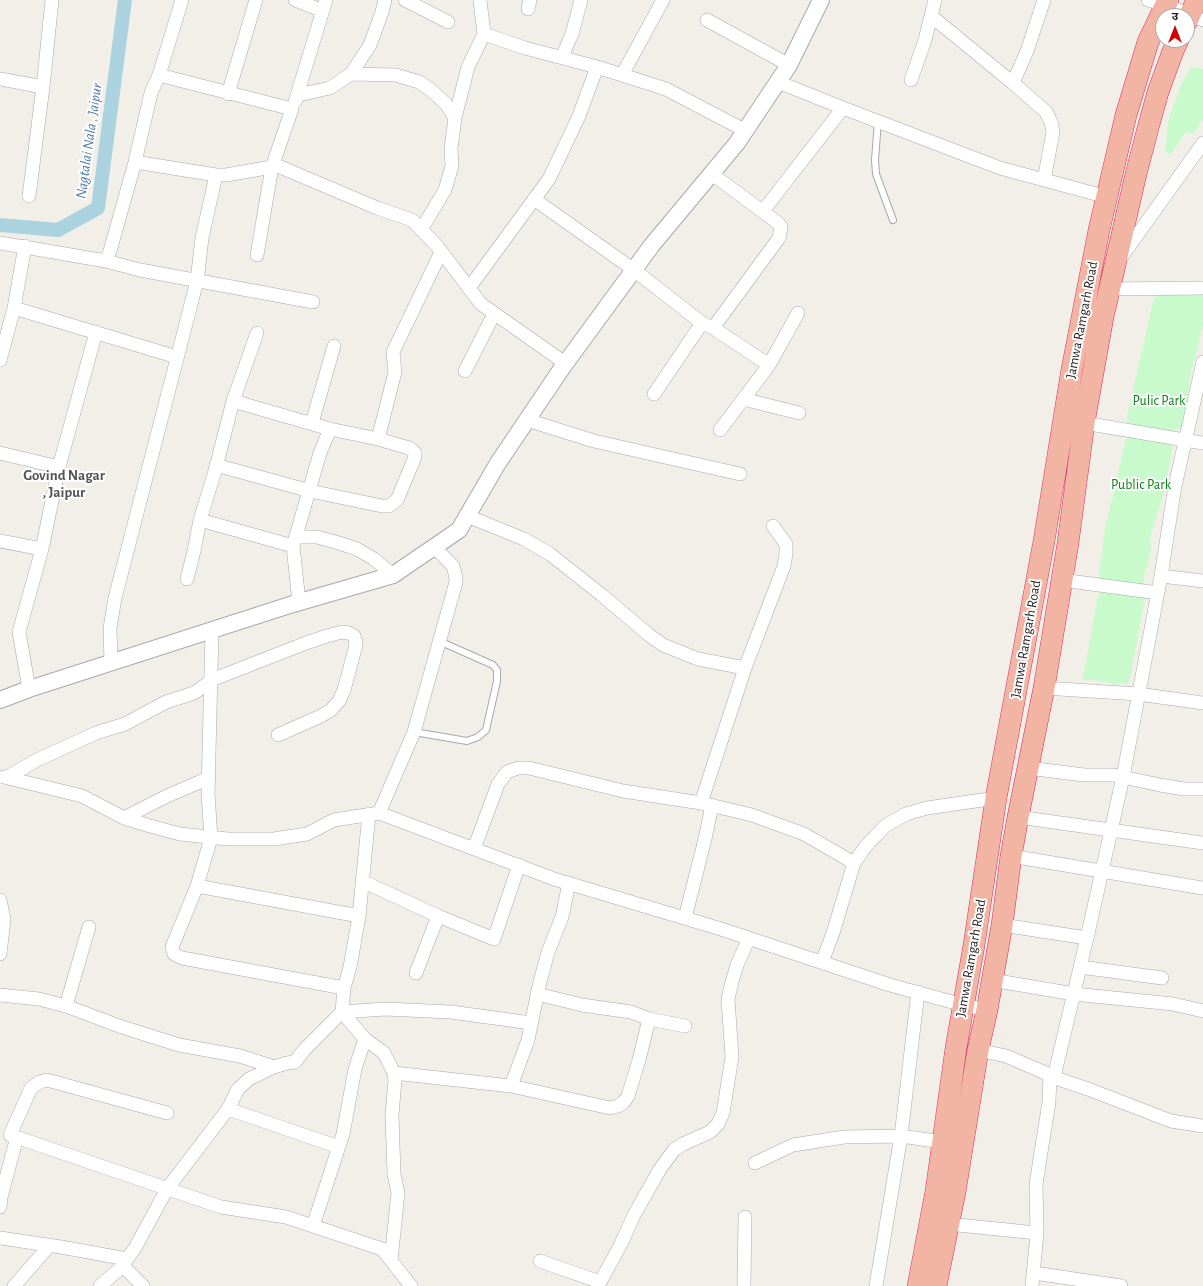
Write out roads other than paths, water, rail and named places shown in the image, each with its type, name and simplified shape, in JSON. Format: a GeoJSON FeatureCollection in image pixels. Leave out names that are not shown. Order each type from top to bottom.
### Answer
{"type":"FeatureCollection","features":[{"type":"Feature","properties":{"kind":"highway","name":"Jamwa Ramgarh Road"},"geometry":{"type":"LineString","coordinates":[[918,1286],[936,1191],[942,1142],[996,798],[1044,541],[1072,369],[1099,230],[1126,115],[1161,2]]}},
{"type":"Feature","properties":{"kind":"highway","name":"Jamwa Ramgarh Road"},"geometry":{"type":"LineString","coordinates":[[936,1286],[955,1192],[978,1050],[987,1010],[1018,817],[1044,688],[1068,543],[1084,423],[1114,268],[1136,174],[1154,106],[1175,48]]}},
{"type":"Feature","properties":{"kind":"street"},"geometry":{"type":"LineString","coordinates":[[29,196],[43,87],[52,0]]}},
{"type":"Feature","properties":{"kind":"street"},"geometry":{"type":"LineString","coordinates":[[106,260],[110,251],[135,162],[151,93],[182,0]]}},
{"type":"Feature","properties":{"kind":"street"},"geometry":{"type":"LineString","coordinates":[[228,94],[256,0]]}},
{"type":"Feature","properties":{"kind":"street"},"geometry":{"type":"LineString","coordinates":[[257,255],[272,167],[298,95],[324,6],[295,0]]}},
{"type":"Feature","properties":{"kind":"street"},"geometry":{"type":"LineString","coordinates":[[298,95],[330,88],[351,74],[370,45],[385,0]]}},
{"type":"Feature","properties":{"kind":"street"},"geometry":{"type":"LineString","coordinates":[[405,0],[448,22]]}},
{"type":"Feature","properties":{"kind":"street"},"geometry":{"type":"LineString","coordinates":[[421,230],[446,190],[452,166],[451,148],[455,118],[468,67],[484,34],[480,0]]}},
{"type":"Feature","properties":{"kind":"street"},"geometry":{"type":"LineString","coordinates":[[562,58],[572,34],[581,0]]}},
{"type":"Feature","properties":{"kind":"street"},"geometry":{"type":"LineString","coordinates":[[622,75],[663,0]]}},
{"type":"Feature","properties":{"kind":"street"},"geometry":{"type":"LineString","coordinates":[[0,700],[29,689],[299,602],[394,575],[459,530],[498,463],[565,364],[652,245],[712,174],[746,130],[789,66],[821,0]]}},
{"type":"Feature","properties":{"kind":"street"},"geometry":{"type":"LineString","coordinates":[[911,80],[925,40],[935,0]]}},
{"type":"Feature","properties":{"kind":"street"},"geometry":{"type":"LineString","coordinates":[[1013,83],[1044,0]]}},
{"type":"Feature","properties":{"kind":"street"},"geometry":{"type":"LineString","coordinates":[[1161,2],[1178,8]]}},
{"type":"Feature","properties":{"kind":"street"},"geometry":{"type":"LineString","coordinates":[[931,16],[1046,112],[1052,132],[1044,180]]}},
{"type":"Feature","properties":{"kind":"street"},"geometry":{"type":"LineString","coordinates":[[707,20],[789,66]]}},
{"type":"Feature","properties":{"kind":"street"},"geometry":{"type":"LineString","coordinates":[[484,34],[525,48],[597,67],[666,89],[746,130]]}},
{"type":"Feature","properties":{"kind":"street"},"geometry":{"type":"LineString","coordinates":[[469,288],[549,179],[579,116],[597,67]]}},
{"type":"Feature","properties":{"kind":"street"},"geometry":{"type":"LineString","coordinates":[[351,74],[396,75],[419,82],[431,90],[446,104],[455,118]]}},
{"type":"Feature","properties":{"kind":"street"},"geometry":{"type":"LineString","coordinates":[[158,75],[228,94],[292,109]]}},
{"type":"Feature","properties":{"kind":"street"},"geometry":{"type":"LineString","coordinates":[[0,79],[43,87]]}},
{"type":"Feature","properties":{"kind":"street"},"geometry":{"type":"LineString","coordinates":[[778,82],[1000,168],[1107,197]]}},
{"type":"Feature","properties":{"kind":"street"},"geometry":{"type":"LineString","coordinates":[[763,211],[843,108]]}},
{"type":"Feature","properties":{"kind":"street"},"geometry":{"type":"LineString","coordinates":[[1114,268],[1203,143]]}},
{"type":"Feature","properties":{"kind":"street"},"geometry":{"type":"LineString","coordinates":[[135,162],[216,175],[226,175],[278,166],[377,208],[412,220],[441,252],[481,304],[565,364]]}},
{"type":"Feature","properties":{"kind":"street"},"geometry":{"type":"LineString","coordinates":[[654,394],[779,238],[781,227],[778,223],[712,174]]}},
{"type":"Feature","properties":{"kind":"street"},"geometry":{"type":"LineString","coordinates":[[111,663],[110,628],[115,598],[197,281],[202,238],[216,175]]}},
{"type":"Feature","properties":{"kind":"street"},"geometry":{"type":"LineString","coordinates":[[534,199],[634,270],[707,326],[769,365]]}},
{"type":"Feature","properties":{"kind":"street"},"geometry":{"type":"LineString","coordinates":[[0,243],[106,260],[140,270],[313,302]]}},
{"type":"Feature","properties":{"kind":"street"},"geometry":{"type":"LineString","coordinates":[[0,360],[14,308],[25,246]]}},
{"type":"Feature","properties":{"kind":"street"},"geometry":{"type":"LineString","coordinates":[[378,438],[395,372],[393,352],[441,252]]}},
{"type":"Feature","properties":{"kind":"street"},"geometry":{"type":"LineString","coordinates":[[1110,289],[1203,288]]}},
{"type":"Feature","properties":{"kind":"street"},"geometry":{"type":"LineString","coordinates":[[14,308],[177,357]]}},
{"type":"Feature","properties":{"kind":"street"},"geometry":{"type":"LineString","coordinates":[[720,430],[769,365],[798,313]]}},
{"type":"Feature","properties":{"kind":"street"},"geometry":{"type":"LineString","coordinates":[[465,371],[494,314]]}},
{"type":"Feature","properties":{"kind":"street"},"geometry":{"type":"LineString","coordinates":[[29,689],[19,632],[42,549],[58,467],[96,332]]}},
{"type":"Feature","properties":{"kind":"street"},"geometry":{"type":"LineString","coordinates":[[187,579],[200,520],[232,401],[257,333]]}},
{"type":"Feature","properties":{"kind":"street"},"geometry":{"type":"LineString","coordinates":[[312,423],[334,346]]}},
{"type":"Feature","properties":{"kind":"street"},"geometry":{"type":"LineString","coordinates":[[1121,1286],[1033,1280],[1037,1233],[1036,1184],[1052,1076],[1074,994],[1123,777],[1158,593],[1175,486],[1203,362]]}},
{"type":"Feature","properties":{"kind":"street"},"geometry":{"type":"LineString","coordinates":[[743,399],[800,413]]}},
{"type":"Feature","properties":{"kind":"street"},"geometry":{"type":"LineString","coordinates":[[216,465],[310,491],[382,506],[389,506],[397,500],[415,457],[412,450],[409,448],[378,438],[330,429],[232,401]]}},
{"type":"Feature","properties":{"kind":"street"},"geometry":{"type":"LineString","coordinates":[[527,420],[594,440],[740,474]]}},
{"type":"Feature","properties":{"kind":"street"},"geometry":{"type":"LineString","coordinates":[[1084,423],[1203,443]]}},
{"type":"Feature","properties":{"kind":"street"},"geometry":{"type":"LineString","coordinates":[[299,602],[295,542],[320,453],[330,429]]}},
{"type":"Feature","properties":{"kind":"street"},"geometry":{"type":"LineString","coordinates":[[0,453],[58,467]]}},
{"type":"Feature","properties":{"kind":"street"},"geometry":{"type":"LineString","coordinates":[[467,516],[524,539],[550,554],[663,645],[698,659],[744,668]]}},
{"type":"Feature","properties":{"kind":"street"},"geometry":{"type":"LineString","coordinates":[[200,520],[295,542],[317,538],[339,543],[357,549],[374,559],[394,575]]}},
{"type":"Feature","properties":{"kind":"street"},"geometry":{"type":"LineString","coordinates":[[685,918],[705,839],[706,804],[744,668],[784,566],[786,544],[773,526]]}},
{"type":"Feature","properties":{"kind":"street"},"geometry":{"type":"LineString","coordinates":[[0,541],[42,549]]}},
{"type":"Feature","properties":{"kind":"street"},"geometry":{"type":"LineString","coordinates":[[100,1286],[125,1263],[135,1248],[167,1189],[228,1109],[238,1089],[249,1079],[274,1067],[295,1062],[304,1050],[342,1012],[344,988],[350,967],[359,916],[362,881],[374,814],[414,732],[438,641],[456,582],[453,566],[434,547]]}},
{"type":"Feature","properties":{"kind":"street"},"geometry":{"type":"LineString","coordinates":[[1161,576],[1203,581]]}},
{"type":"Feature","properties":{"kind":"street"},"geometry":{"type":"LineString","coordinates":[[1062,580],[1158,593]]}},
{"type":"Feature","properties":{"kind":"street"},"geometry":{"type":"LineString","coordinates":[[212,630],[208,778],[210,838],[197,886],[172,947],[174,954],[182,958],[344,988]]}},
{"type":"Feature","properties":{"kind":"street"},"geometry":{"type":"LineString","coordinates":[[3,777],[96,733],[125,724],[166,702],[194,693],[211,681],[327,636],[342,632],[349,633],[354,636],[356,642],[355,649],[344,690],[339,701],[331,710],[321,716],[278,735]]}},
{"type":"Feature","properties":{"kind":"street"},"geometry":{"type":"LineString","coordinates":[[1044,688],[1138,694],[1203,703]]}},
{"type":"Feature","properties":{"kind":"street"},"geometry":{"type":"LineString","coordinates":[[474,849],[498,784],[507,772],[518,768],[529,768],[623,791],[706,804],[752,815],[804,834],[854,863]]}},
{"type":"Feature","properties":{"kind":"street"},"geometry":{"type":"LineString","coordinates":[[1028,768],[1084,775],[1113,775],[1160,786],[1184,789],[1203,789]]}},
{"type":"Feature","properties":{"kind":"street"},"geometry":{"type":"LineString","coordinates":[[3,777],[82,796],[124,818],[180,834],[228,840],[274,839],[307,834],[334,820],[374,814],[569,883],[918,992],[963,1005],[987,1010]]}},
{"type":"Feature","properties":{"kind":"street"},"geometry":{"type":"LineString","coordinates":[[124,818],[167,796],[208,778]]}},
{"type":"Feature","properties":{"kind":"street"},"geometry":{"type":"LineString","coordinates":[[822,962],[833,933],[854,863],[866,846],[885,826],[906,814],[927,808],[996,798]]}},
{"type":"Feature","properties":{"kind":"street"},"geometry":{"type":"LineString","coordinates":[[1018,817],[1203,843]]}},
{"type":"Feature","properties":{"kind":"street"},"geometry":{"type":"LineString","coordinates":[[1011,856],[1203,888]]}},
{"type":"Feature","properties":{"kind":"street"},"geometry":{"type":"LineString","coordinates":[[362,881],[438,916],[494,939],[519,865]]}},
{"type":"Feature","properties":{"kind":"street"},"geometry":{"type":"LineString","coordinates":[[511,1086],[528,1040],[537,994],[548,952],[562,917],[569,883]]}},
{"type":"Feature","properties":{"kind":"street"},"geometry":{"type":"LineString","coordinates":[[197,886],[359,916]]}},
{"type":"Feature","properties":{"kind":"street"},"geometry":{"type":"LineString","coordinates":[[0,900],[4,919],[0,954]]}},
{"type":"Feature","properties":{"kind":"street"},"geometry":{"type":"LineString","coordinates":[[416,973],[438,916]]}},
{"type":"Feature","properties":{"kind":"street"},"geometry":{"type":"LineString","coordinates":[[1002,924],[1087,938]]}},
{"type":"Feature","properties":{"kind":"street"},"geometry":{"type":"LineString","coordinates":[[66,1006],[89,927]]}},
{"type":"Feature","properties":{"kind":"street"},"geometry":{"type":"LineString","coordinates":[[540,1261],[599,1284],[660,1168],[674,1150],[683,1144],[710,1132],[718,1124],[723,1113],[732,1057],[728,999],[737,965],[749,938]]}},
{"type":"Feature","properties":{"kind":"street"},"geometry":{"type":"LineString","coordinates":[[1080,967],[1162,978]]}},
{"type":"Feature","properties":{"kind":"street"},"geometry":{"type":"LineString","coordinates":[[992,980],[1074,994],[1173,1004],[1203,1011]]}},
{"type":"Feature","properties":{"kind":"street"},"geometry":{"type":"LineString","coordinates":[[876,1286],[901,1136],[918,992]]}},
{"type":"Feature","properties":{"kind":"street"},"geometry":{"type":"LineString","coordinates":[[537,994],[582,1005],[631,1012],[650,1019],[685,1026]]}},
{"type":"Feature","properties":{"kind":"street"},"geometry":{"type":"LineString","coordinates":[[0,995],[39,999],[66,1006],[119,1026],[179,1045],[240,1056],[274,1067]]}},
{"type":"Feature","properties":{"kind":"street"},"geometry":{"type":"LineString","coordinates":[[342,1012],[385,1009],[451,1012],[531,1023]]}},
{"type":"Feature","properties":{"kind":"street"},"geometry":{"type":"LineString","coordinates":[[342,1012],[365,1038],[384,1053],[396,1080],[392,1115],[394,1174],[398,1193],[391,1260]]}},
{"type":"Feature","properties":{"kind":"street"},"geometry":{"type":"LineString","coordinates":[[394,1073],[511,1086],[610,1108],[618,1106],[624,1102],[628,1096],[650,1019]]}},
{"type":"Feature","properties":{"kind":"street"},"geometry":{"type":"LineString","coordinates":[[313,1226],[343,1134],[355,1069],[365,1038]]}},
{"type":"Feature","properties":{"kind":"street"},"geometry":{"type":"LineString","coordinates":[[978,1050],[1006,1056],[1052,1076],[1171,1121],[1203,1126]]}},
{"type":"Feature","properties":{"kind":"street"},"geometry":{"type":"LineString","coordinates":[[0,1207],[9,1134],[31,1088],[40,1082],[47,1080],[167,1113]]}},
{"type":"Feature","properties":{"kind":"street"},"geometry":{"type":"LineString","coordinates":[[228,1109],[339,1147]]}},
{"type":"Feature","properties":{"kind":"street"},"geometry":{"type":"LineString","coordinates":[[9,1134],[221,1207],[286,1217],[382,1249],[411,1286]]}},
{"type":"Feature","properties":{"kind":"street"},"geometry":{"type":"LineString","coordinates":[[755,1163],[793,1145],[844,1137],[901,1136],[942,1142]]}},
{"type":"Feature","properties":{"kind":"street"},"geometry":{"type":"LineString","coordinates":[[744,1286],[745,1216]]}},
{"type":"Feature","properties":{"kind":"street"},"geometry":{"type":"LineString","coordinates":[[948,1224],[1037,1233]]}},
{"type":"Feature","properties":{"kind":"street"},"geometry":{"type":"LineString","coordinates":[[0,1238],[50,1245],[125,1263],[143,1286]]}},
{"type":"Feature","properties":{"kind":"street"},"geometry":{"type":"LineString","coordinates":[[14,1286],[50,1245]]}},
{"type":"Feature","properties":{"kind":"lane"},"geometry":{"type":"LineString","coordinates":[[878,121],[875,160],[876,174],[893,220]]}},
{"type":"Feature","properties":{"kind":"lane"},"geometry":{"type":"LineString","coordinates":[[414,732],[466,741],[478,737],[486,730],[498,681],[497,670],[493,665],[438,641]]}},
{"type":"Feature","properties":{"kind":"waterway","name":"Nagtalai Nala , Jaipur"},"geometry":{"type":"LineString","coordinates":[[0,225],[58,230],[98,208],[125,0]]}},
{"type":"Feature","properties":{"kind":"district","name":"Govind Nagar , Jaipur"},"geometry":{"type":"Point","coordinates":[64,484]}},
{"type":"Feature","properties":{"kind":"park label","name":"Pulic Park"},"geometry":{"type":"Point","coordinates":[1159,401]}},
{"type":"Feature","properties":{"kind":"park label","name":"Public Park"},"geometry":{"type":"Point","coordinates":[1141,485]}}]}
